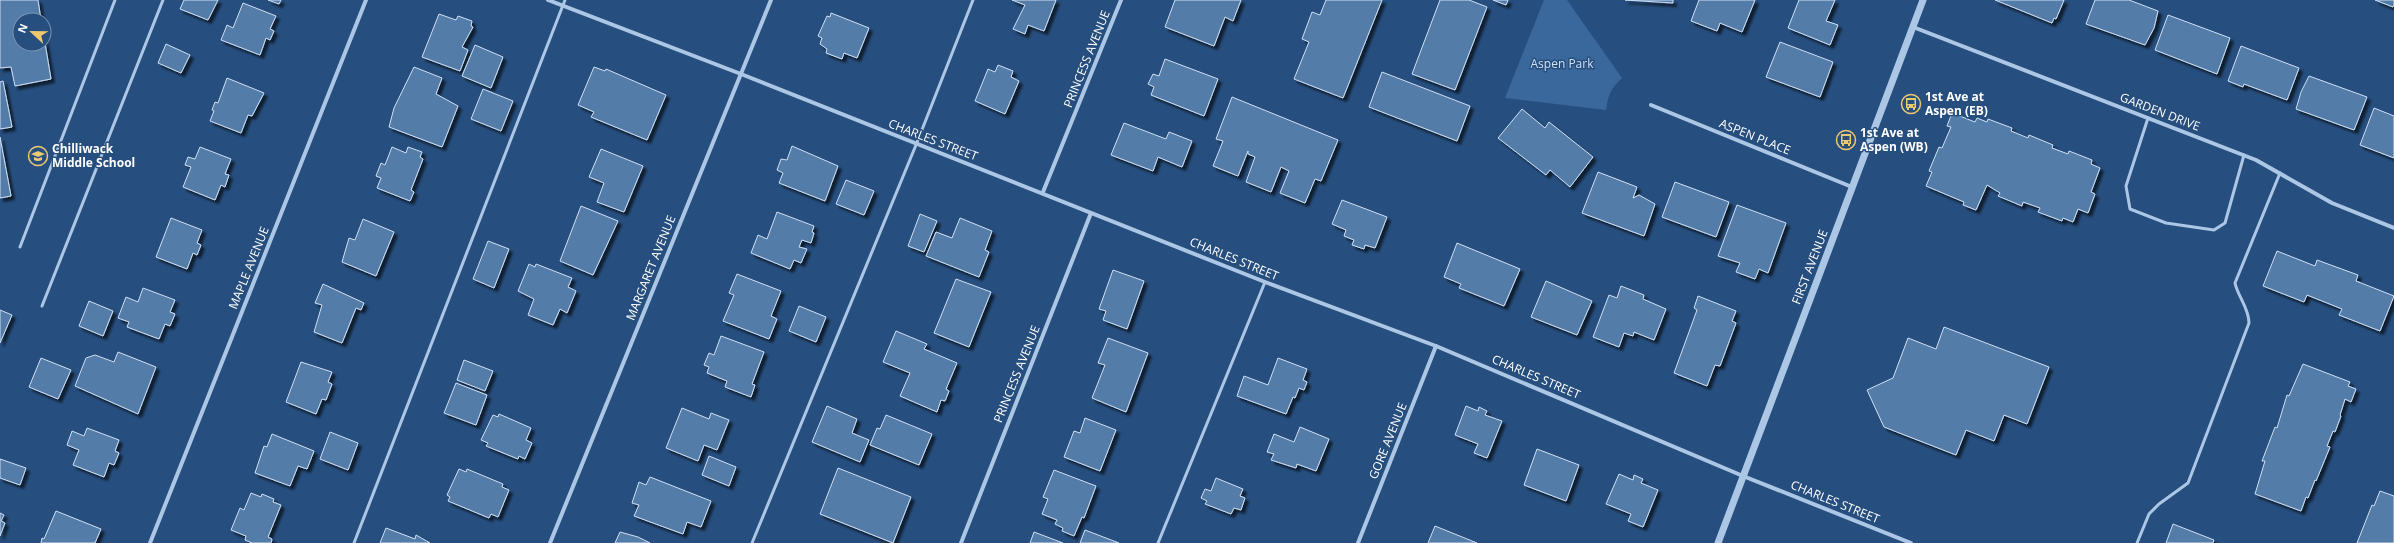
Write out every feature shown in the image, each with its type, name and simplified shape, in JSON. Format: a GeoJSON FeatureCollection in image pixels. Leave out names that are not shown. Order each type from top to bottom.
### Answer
{"type":"FeatureCollection","features":[{"type":"Feature","properties":{"kind":"street","name":"MAPLE AVENUE"},"geometry":{"type":"LineString","coordinates":[[150,543],[366,0]]}},
{"type":"Feature","properties":{"kind":"street","name":"CHARLES STREET"},"geometry":{"type":"LineString","coordinates":[[548,0],[741,74],[916,145],[1042,192],[1265,282],[1436,346],[1743,476],[1911,543]]}},
{"type":"Feature","properties":{"kind":"street","name":"MARGARET AVENUE"},"geometry":{"type":"LineString","coordinates":[[550,543],[771,0]]}},
{"type":"Feature","properties":{"kind":"street","name":"PRINCESS AVENUE"},"geometry":{"type":"LineString","coordinates":[[1042,192],[1121,0]]}},
{"type":"Feature","properties":{"kind":"street","name":"FIRST AVENUE"},"geometry":{"type":"LineString","coordinates":[[1718,543],[1923,0]]}},
{"type":"Feature","properties":{"kind":"street","name":"GARDEN DRIVE"},"geometry":{"type":"LineString","coordinates":[[1913,27],[2244,155],[2280,173],[2332,203],[2394,228]]}},
{"type":"Feature","properties":{"kind":"street","name":"ASPEN PLACE"},"geometry":{"type":"LineString","coordinates":[[1650,105],[1852,187]]}},
{"type":"Feature","properties":{"kind":"street","name":"PRINCESS AVENUE"},"geometry":{"type":"LineString","coordinates":[[961,543],[1091,213]]}},
{"type":"Feature","properties":{"kind":"street","name":"GORE AVENUE"},"geometry":{"type":"LineString","coordinates":[[1358,543],[1436,346]]}},
{"type":"Feature","properties":{"kind":"lane"},"geometry":{"type":"LineString","coordinates":[[20,247],[115,0]]}},
{"type":"Feature","properties":{"kind":"lane"},"geometry":{"type":"LineString","coordinates":[[42,306],[164,0]]}},
{"type":"Feature","properties":{"kind":"lane"},"geometry":{"type":"LineString","coordinates":[[354,543],[565,0]]}},
{"type":"Feature","properties":{"kind":"lane"},"geometry":{"type":"LineString","coordinates":[[752,543],[916,145],[973,0]]}},
{"type":"Feature","properties":{"kind":"lane"},"geometry":{"type":"LineString","coordinates":[[2148,118],[2126,186],[2130,208],[2166,223],[2214,230],[2225,223],[2244,155]]}},
{"type":"Feature","properties":{"kind":"lane"},"geometry":{"type":"LineString","coordinates":[[2137,543],[2149,514],[2159,504],[2188,483],[2249,323],[2249,314],[2238,295],[2235,283],[2280,173]]}},
{"type":"Feature","properties":{"kind":"lane"},"geometry":{"type":"LineString","coordinates":[[1158,543],[1265,282]]}},
{"type":"Feature","properties":{"kind":"green space","name":"Aspen Park"},"geometry":{"type":"Polygon","coordinates":[[[1544,0],[1567,0],[1622,78],[1611,92],[1606,110],[1505,98],[1544,0]]]}},
{"type":"Feature","properties":{"kind":"building"},"geometry":{"type":"Polygon","coordinates":[[[0,0],[38,0],[40,12],[12,12],[12,52],[46,52],[51,79],[15,86],[11,67],[0,68],[0,0]]]}},
{"type":"Feature","properties":{"kind":"building"},"geometry":{"type":"Polygon","coordinates":[[[184,0],[218,0],[208,20],[180,9],[184,0]]]}},
{"type":"Feature","properties":{"kind":"building"},"geometry":{"type":"Polygon","coordinates":[[[268,0],[281,0],[279,4],[268,0]]]}},
{"type":"Feature","properties":{"kind":"building"},"geometry":{"type":"Polygon","coordinates":[[[1012,0],[1056,0],[1044,31],[1028,25],[1025,34],[1013,29],[1025,5],[1012,0]]]}},
{"type":"Feature","properties":{"kind":"building"},"geometry":{"type":"Polygon","coordinates":[[[1175,0],[1241,0],[1233,21],[1225,17],[1214,46],[1165,27],[1175,0]]]}},
{"type":"Feature","properties":{"kind":"building"},"geometry":{"type":"Polygon","coordinates":[[[1326,0],[1382,0],[1343,98],[1294,79],[1309,42],[1302,39],[1312,12],[1320,15],[1326,0]]]}},
{"type":"Feature","properties":{"kind":"building"},"geometry":{"type":"Polygon","coordinates":[[[1440,0],[1469,0],[1487,7],[1455,90],[1412,74],[1440,0]]]}},
{"type":"Feature","properties":{"kind":"building"},"geometry":{"type":"Polygon","coordinates":[[[1493,0],[1508,0],[1506,5],[1493,0]]]}},
{"type":"Feature","properties":{"kind":"building"},"geometry":{"type":"Polygon","coordinates":[[[1625,0],[1673,0],[1673,3],[1625,0]]]}},
{"type":"Feature","properties":{"kind":"building"},"geometry":{"type":"Polygon","coordinates":[[[1699,0],[1755,0],[1742,32],[1720,23],[1717,31],[1691,21],[1699,0]]]}},
{"type":"Feature","properties":{"kind":"building"},"geometry":{"type":"Polygon","coordinates":[[[1799,0],[1835,0],[1826,21],[1838,25],[1830,45],[1788,28],[1799,0]]]}},
{"type":"Feature","properties":{"kind":"building"},"geometry":{"type":"Polygon","coordinates":[[[1995,0],[2064,0],[2056,19],[2054,18],[2052,23],[1995,0]]]}},
{"type":"Feature","properties":{"kind":"building"},"geometry":{"type":"Polygon","coordinates":[[[2095,0],[2129,0],[2158,11],[2154,28],[2145,45],[2086,24],[2095,0]]]}},
{"type":"Feature","properties":{"kind":"building"},"geometry":{"type":"Polygon","coordinates":[[[2375,0],[2394,0],[2394,5],[2393,7],[2375,0]]]}},
{"type":"Feature","properties":{"kind":"building"},"geometry":{"type":"Polygon","coordinates":[[[243,3],[276,16],[270,29],[274,31],[270,40],[266,38],[260,55],[221,40],[227,25],[233,28],[243,3]]]}},
{"type":"Feature","properties":{"kind":"building"},"geometry":{"type":"Polygon","coordinates":[[[831,13],[869,28],[857,58],[844,53],[842,59],[826,53],[827,49],[820,44],[822,38],[818,36],[827,16],[830,17],[831,13]]]}},
{"type":"Feature","properties":{"kind":"building"},"geometry":{"type":"Polygon","coordinates":[[[439,14],[456,20],[458,16],[472,21],[471,26],[473,27],[462,47],[468,50],[460,71],[422,57],[439,14]]]}},
{"type":"Feature","properties":{"kind":"building"},"geometry":{"type":"Polygon","coordinates":[[[2168,15],[2230,38],[2217,74],[2155,50],[2168,15]]]}},
{"type":"Feature","properties":{"kind":"building"},"geometry":{"type":"Polygon","coordinates":[[[1780,42],[1833,62],[1820,97],[1766,77],[1780,42]]]}},
{"type":"Feature","properties":{"kind":"building"},"geometry":{"type":"Polygon","coordinates":[[[166,44],[190,55],[181,73],[158,63],[166,44]]]}},
{"type":"Feature","properties":{"kind":"building"},"geometry":{"type":"Polygon","coordinates":[[[475,45],[503,57],[491,88],[462,76],[475,45]]]}},
{"type":"Feature","properties":{"kind":"building"},"geometry":{"type":"Polygon","coordinates":[[[2241,46],[2299,68],[2287,100],[2244,84],[2243,87],[2228,81],[2241,46]]]}},
{"type":"Feature","properties":{"kind":"building"},"geometry":{"type":"Polygon","coordinates":[[[1165,59],[1218,79],[1204,116],[1151,95],[1154,87],[1148,84],[1153,74],[1159,76],[1165,59]]]}},
{"type":"Feature","properties":{"kind":"building"},"geometry":{"type":"Polygon","coordinates":[[[998,65],[1013,71],[1011,77],[1019,81],[1005,114],[975,101],[988,69],[995,72],[998,65]]]}},
{"type":"Feature","properties":{"kind":"building"},"geometry":{"type":"Polygon","coordinates":[[[414,67],[442,78],[436,94],[458,106],[442,147],[389,127],[394,108],[414,67]]]}},
{"type":"Feature","properties":{"kind":"building"},"geometry":{"type":"Polygon","coordinates":[[[594,67],[605,71],[606,69],[666,95],[647,140],[591,117],[594,112],[578,105],[594,67]]]}},
{"type":"Feature","properties":{"kind":"building"},"geometry":{"type":"Polygon","coordinates":[[[1382,72],[1470,106],[1457,141],[1369,107],[1382,72]]]}},
{"type":"Feature","properties":{"kind":"building"},"geometry":{"type":"Polygon","coordinates":[[[2309,76],[2367,97],[2354,130],[2296,109],[2301,92],[2309,76]]]}},
{"type":"Feature","properties":{"kind":"building"},"geometry":{"type":"Polygon","coordinates":[[[227,78],[264,93],[252,116],[248,115],[241,133],[210,121],[214,111],[212,110],[215,102],[218,103],[227,78]]]}},
{"type":"Feature","properties":{"kind":"building"},"geometry":{"type":"Polygon","coordinates":[[[3,81],[12,127],[0,129],[0,82],[3,81]]]}},
{"type":"Feature","properties":{"kind":"building"},"geometry":{"type":"Polygon","coordinates":[[[483,89],[513,101],[501,131],[471,119],[483,89]]]}},
{"type":"Feature","properties":{"kind":"building"},"geometry":{"type":"Polygon","coordinates":[[[1232,97],[1338,140],[1321,181],[1315,179],[1305,203],[1280,193],[1289,171],[1281,167],[1271,192],[1246,182],[1255,157],[1248,154],[1248,151],[1238,176],[1213,166],[1223,141],[1216,139],[1232,97]]]}},
{"type":"Feature","properties":{"kind":"building"},"geometry":{"type":"Polygon","coordinates":[[[2374,108],[2394,116],[2394,158],[2360,145],[2374,108]]]}},
{"type":"Feature","properties":{"kind":"building"},"geometry":{"type":"Polygon","coordinates":[[[1522,109],[1545,128],[1549,122],[1593,157],[1570,187],[1550,170],[1546,175],[1498,138],[1522,109]]]}},
{"type":"Feature","properties":{"kind":"building"},"geometry":{"type":"Polygon","coordinates":[[[1952,113],[1975,122],[1977,118],[1987,122],[1988,119],[2012,128],[2011,131],[2028,138],[2029,135],[2053,145],[2052,148],[2068,154],[2069,151],[2092,160],[2091,164],[2100,168],[2091,192],[2095,194],[2088,213],[2078,209],[2073,222],[2063,218],[2062,221],[2038,212],[2040,208],[2023,202],[2022,206],[1998,196],[2000,193],[1987,185],[1976,210],[1963,205],[1964,202],[1926,186],[1932,172],[1929,171],[1939,147],[1942,148],[1951,127],[1947,126],[1952,113]]]}},
{"type":"Feature","properties":{"kind":"building"},"geometry":{"type":"Polygon","coordinates":[[[1124,123],[1166,139],[1169,132],[1192,141],[1182,167],[1158,157],[1153,171],[1111,155],[1124,123]]]}},
{"type":"Feature","properties":{"kind":"building"},"geometry":{"type":"Polygon","coordinates":[[[0,137],[11,196],[0,198],[0,137]]]}},
{"type":"Feature","properties":{"kind":"building"},"geometry":{"type":"Polygon","coordinates":[[[792,146],[838,166],[825,201],[779,183],[783,173],[777,170],[781,159],[787,160],[792,146]]]}},
{"type":"Feature","properties":{"kind":"building"},"geometry":{"type":"Polygon","coordinates":[[[200,147],[231,159],[225,174],[229,175],[225,187],[221,185],[215,200],[183,187],[191,167],[185,165],[188,157],[195,159],[200,147]]]}},
{"type":"Feature","properties":{"kind":"building"},"geometry":{"type":"Polygon","coordinates":[[[392,147],[406,153],[408,147],[422,152],[420,157],[423,159],[411,190],[414,192],[410,201],[377,188],[381,178],[376,176],[381,163],[385,165],[392,147]]]}},
{"type":"Feature","properties":{"kind":"building"},"geometry":{"type":"Polygon","coordinates":[[[601,149],[643,166],[624,212],[597,202],[604,183],[589,177],[601,149]]]}},
{"type":"Feature","properties":{"kind":"building"},"geometry":{"type":"Polygon","coordinates":[[[1598,172],[1637,187],[1633,198],[1639,195],[1655,204],[1644,236],[1582,213],[1598,172]]]}},
{"type":"Feature","properties":{"kind":"building"},"geometry":{"type":"Polygon","coordinates":[[[846,180],[874,191],[864,215],[836,204],[846,180]]]}},
{"type":"Feature","properties":{"kind":"building"},"geometry":{"type":"Polygon","coordinates":[[[1675,182],[1729,202],[1716,237],[1662,217],[1675,182]]]}},
{"type":"Feature","properties":{"kind":"building"},"geometry":{"type":"Polygon","coordinates":[[[1342,200],[1387,217],[1375,248],[1365,245],[1364,249],[1352,245],[1354,240],[1344,236],[1346,230],[1332,224],[1342,200]]]}},
{"type":"Feature","properties":{"kind":"building"},"geometry":{"type":"Polygon","coordinates":[[[1737,205],[1786,223],[1768,273],[1759,269],[1755,279],[1736,272],[1740,263],[1718,256],[1737,205]]]}},
{"type":"Feature","properties":{"kind":"building"},"geometry":{"type":"Polygon","coordinates":[[[581,206],[618,221],[593,275],[560,261],[581,206]]]}},
{"type":"Feature","properties":{"kind":"building"},"geometry":{"type":"Polygon","coordinates":[[[777,212],[814,226],[812,232],[814,233],[811,243],[802,240],[799,247],[807,249],[801,263],[794,260],[790,269],[751,253],[758,235],[767,239],[777,212]]]}},
{"type":"Feature","properties":{"kind":"building"},"geometry":{"type":"Polygon","coordinates":[[[920,214],[937,221],[924,252],[908,246],[920,214]]]}},
{"type":"Feature","properties":{"kind":"building"},"geometry":{"type":"Polygon","coordinates":[[[171,218],[202,230],[197,243],[201,245],[197,255],[193,253],[187,269],[156,257],[171,218]]]}},
{"type":"Feature","properties":{"kind":"building"},"geometry":{"type":"Polygon","coordinates":[[[960,218],[992,231],[985,250],[989,252],[979,277],[926,256],[936,232],[952,238],[960,218]]]}},
{"type":"Feature","properties":{"kind":"building"},"geometry":{"type":"Polygon","coordinates":[[[363,219],[394,232],[376,276],[342,262],[349,238],[355,240],[363,219]]]}},
{"type":"Feature","properties":{"kind":"building"},"geometry":{"type":"Polygon","coordinates":[[[488,241],[509,249],[494,288],[473,279],[488,241]]]}},
{"type":"Feature","properties":{"kind":"building"},"geometry":{"type":"Polygon","coordinates":[[[1457,243],[1520,269],[1504,306],[1459,288],[1461,284],[1444,277],[1457,243]]]}},
{"type":"Feature","properties":{"kind":"building"},"geometry":{"type":"Polygon","coordinates":[[[2277,251],[2315,266],[2317,260],[2358,275],[2356,281],[2394,296],[2380,331],[2339,315],[2342,309],[2307,295],[2304,302],[2263,286],[2277,251]]]}},
{"type":"Feature","properties":{"kind":"building"},"geometry":{"type":"Polygon","coordinates":[[[529,264],[535,267],[536,264],[572,278],[568,287],[576,291],[567,313],[560,309],[553,325],[528,315],[534,299],[518,291],[529,264]]]}},
{"type":"Feature","properties":{"kind":"building"},"geometry":{"type":"Polygon","coordinates":[[[1113,270],[1144,281],[1127,329],[1103,320],[1106,311],[1099,309],[1113,270]]]}},
{"type":"Feature","properties":{"kind":"building"},"geometry":{"type":"Polygon","coordinates":[[[737,274],[781,291],[771,316],[777,319],[769,339],[723,321],[734,295],[729,293],[737,274]]]}},
{"type":"Feature","properties":{"kind":"building"},"geometry":{"type":"Polygon","coordinates":[[[956,279],[991,292],[969,347],[934,333],[956,279]]]}},
{"type":"Feature","properties":{"kind":"building"},"geometry":{"type":"Polygon","coordinates":[[[1546,281],[1592,301],[1577,335],[1531,317],[1546,281]]]}},
{"type":"Feature","properties":{"kind":"building"},"geometry":{"type":"Polygon","coordinates":[[[323,284],[364,303],[361,310],[356,308],[342,343],[314,332],[322,305],[315,303],[323,284]]]}},
{"type":"Feature","properties":{"kind":"building"},"geometry":{"type":"Polygon","coordinates":[[[1621,286],[1644,295],[1643,299],[1666,309],[1654,340],[1634,332],[1633,336],[1624,333],[1619,347],[1593,337],[1609,295],[1617,298],[1621,286]]]}},
{"type":"Feature","properties":{"kind":"building"},"geometry":{"type":"Polygon","coordinates":[[[143,288],[175,300],[170,312],[175,314],[170,326],[165,324],[159,339],[127,327],[129,322],[118,318],[126,297],[138,302],[143,288]]]}},
{"type":"Feature","properties":{"kind":"building"},"geometry":{"type":"Polygon","coordinates":[[[1698,296],[1736,311],[1732,321],[1736,323],[1720,366],[1715,365],[1707,386],[1674,373],[1697,310],[1694,308],[1698,296]]]}},
{"type":"Feature","properties":{"kind":"building"},"geometry":{"type":"Polygon","coordinates":[[[89,301],[113,311],[103,336],[79,326],[89,301]]]}},
{"type":"Feature","properties":{"kind":"building"},"geometry":{"type":"Polygon","coordinates":[[[799,306],[826,317],[816,342],[789,331],[799,306]]]}},
{"type":"Feature","properties":{"kind":"building"},"geometry":{"type":"Polygon","coordinates":[[[0,310],[12,315],[0,343],[0,310]]]}},
{"type":"Feature","properties":{"kind":"building"},"geometry":{"type":"Polygon","coordinates":[[[1944,327],[2049,367],[2027,424],[2004,415],[1994,441],[1966,430],[1956,455],[1884,427],[1867,390],[1893,378],[1908,338],[1936,349],[1944,327]]]}},
{"type":"Feature","properties":{"kind":"building"},"geometry":{"type":"Polygon","coordinates":[[[896,331],[927,344],[924,349],[957,363],[946,389],[949,391],[945,401],[941,400],[937,412],[900,396],[910,373],[883,362],[896,331]]]}},
{"type":"Feature","properties":{"kind":"building"},"geometry":{"type":"Polygon","coordinates":[[[721,336],[764,352],[752,384],[755,385],[751,397],[725,387],[727,381],[707,373],[709,367],[704,365],[709,353],[714,355],[721,336]]]}},
{"type":"Feature","properties":{"kind":"building"},"geometry":{"type":"Polygon","coordinates":[[[1108,338],[1148,353],[1126,412],[1092,398],[1105,365],[1098,363],[1108,338]]]}},
{"type":"Feature","properties":{"kind":"building"},"geometry":{"type":"Polygon","coordinates":[[[118,352],[156,367],[138,414],[75,386],[86,358],[95,355],[114,362],[118,352]]]}},
{"type":"Feature","properties":{"kind":"building"},"geometry":{"type":"Polygon","coordinates":[[[41,358],[71,370],[58,399],[29,387],[41,358]]]}},
{"type":"Feature","properties":{"kind":"building"},"geometry":{"type":"Polygon","coordinates":[[[1278,358],[1307,369],[1303,380],[1307,382],[1304,390],[1299,388],[1295,398],[1293,397],[1286,414],[1237,396],[1244,376],[1268,385],[1278,358]]]}},
{"type":"Feature","properties":{"kind":"building"},"geometry":{"type":"Polygon","coordinates":[[[464,360],[493,371],[485,391],[457,380],[464,360]]]}},
{"type":"Feature","properties":{"kind":"building"},"geometry":{"type":"Polygon","coordinates":[[[301,362],[332,372],[328,382],[332,384],[326,400],[322,399],[316,414],[286,402],[301,362]]]}},
{"type":"Feature","properties":{"kind":"building"},"geometry":{"type":"Polygon","coordinates":[[[2303,364],[2350,382],[2348,386],[2356,389],[2351,402],[2345,399],[2335,432],[2333,431],[2327,446],[2330,447],[2316,481],[2315,480],[2308,498],[2306,497],[2301,511],[2255,494],[2265,461],[2262,461],[2275,427],[2277,428],[2287,395],[2289,396],[2303,364]]]}},
{"type":"Feature","properties":{"kind":"building"},"geometry":{"type":"Polygon","coordinates":[[[456,383],[487,395],[476,425],[444,413],[456,383]]]}},
{"type":"Feature","properties":{"kind":"building"},"geometry":{"type":"Polygon","coordinates":[[[827,406],[857,419],[852,433],[869,440],[860,462],[812,442],[827,406]]]}},
{"type":"Feature","properties":{"kind":"building"},"geometry":{"type":"Polygon","coordinates":[[[1466,406],[1478,411],[1479,407],[1487,411],[1485,415],[1502,421],[1487,458],[1474,453],[1478,444],[1455,435],[1466,406]]]}},
{"type":"Feature","properties":{"kind":"building"},"geometry":{"type":"Polygon","coordinates":[[[682,408],[709,419],[711,413],[729,420],[717,450],[704,445],[698,461],[666,448],[682,408]]]}},
{"type":"Feature","properties":{"kind":"building"},"geometry":{"type":"Polygon","coordinates":[[[499,414],[531,428],[526,440],[532,443],[525,459],[519,456],[518,459],[486,446],[488,443],[481,440],[493,415],[498,417],[499,414]]]}},
{"type":"Feature","properties":{"kind":"building"},"geometry":{"type":"Polygon","coordinates":[[[886,415],[932,434],[919,465],[870,445],[877,428],[880,429],[886,415]]]}},
{"type":"Feature","properties":{"kind":"building"},"geometry":{"type":"Polygon","coordinates":[[[1085,418],[1116,430],[1100,471],[1064,457],[1074,431],[1080,433],[1085,418]]]}},
{"type":"Feature","properties":{"kind":"building"},"geometry":{"type":"Polygon","coordinates":[[[1300,427],[1329,439],[1316,471],[1297,464],[1296,468],[1271,460],[1274,454],[1267,452],[1274,434],[1294,442],[1300,427]]]}},
{"type":"Feature","properties":{"kind":"building"},"geometry":{"type":"Polygon","coordinates":[[[87,428],[119,440],[115,451],[119,453],[114,465],[109,463],[104,477],[73,465],[79,450],[67,445],[72,431],[84,436],[87,428]]]}},
{"type":"Feature","properties":{"kind":"building"},"geometry":{"type":"Polygon","coordinates":[[[330,432],[358,443],[348,470],[320,459],[330,432]]]}},
{"type":"Feature","properties":{"kind":"building"},"geometry":{"type":"Polygon","coordinates":[[[272,434],[314,451],[307,469],[298,466],[290,486],[255,473],[264,446],[267,447],[272,434]]]}},
{"type":"Feature","properties":{"kind":"building"},"geometry":{"type":"Polygon","coordinates":[[[1537,449],[1579,465],[1566,501],[1524,485],[1537,449]]]}},
{"type":"Feature","properties":{"kind":"building"},"geometry":{"type":"Polygon","coordinates":[[[709,456],[736,467],[729,486],[702,475],[709,456]]]}},
{"type":"Feature","properties":{"kind":"building"},"geometry":{"type":"Polygon","coordinates":[[[0,459],[26,468],[20,485],[0,478],[0,459]]]}},
{"type":"Feature","properties":{"kind":"building"},"geometry":{"type":"Polygon","coordinates":[[[838,468],[911,497],[893,543],[820,514],[838,468]]]}},
{"type":"Feature","properties":{"kind":"building"},"geometry":{"type":"Polygon","coordinates":[[[459,469],[466,472],[467,469],[503,484],[502,487],[509,490],[498,517],[491,514],[489,518],[448,501],[450,497],[447,495],[459,469]]]}},
{"type":"Feature","properties":{"kind":"building"},"geometry":{"type":"Polygon","coordinates":[[[1054,470],[1096,486],[1084,518],[1082,517],[1074,536],[1062,531],[1063,528],[1055,524],[1057,520],[1042,514],[1048,499],[1043,497],[1054,470]]]}},
{"type":"Feature","properties":{"kind":"building"},"geometry":{"type":"Polygon","coordinates":[[[1619,474],[1633,480],[1634,475],[1643,479],[1641,483],[1658,490],[1643,527],[1628,521],[1631,514],[1606,504],[1619,474]]]}},
{"type":"Feature","properties":{"kind":"building"},"geometry":{"type":"Polygon","coordinates":[[[650,477],[711,501],[701,527],[687,522],[683,534],[634,516],[639,505],[632,503],[639,482],[646,485],[650,477]]]}},
{"type":"Feature","properties":{"kind":"building"},"geometry":{"type":"Polygon","coordinates":[[[1216,478],[1243,489],[1240,496],[1245,498],[1241,510],[1234,508],[1231,514],[1205,504],[1207,501],[1201,498],[1205,489],[1211,491],[1216,478]]]}},
{"type":"Feature","properties":{"kind":"building"},"geometry":{"type":"Polygon","coordinates":[[[2380,491],[2394,496],[2394,543],[2357,543],[2372,505],[2374,506],[2380,491]]]}},
{"type":"Feature","properties":{"kind":"building"},"geometry":{"type":"Polygon","coordinates":[[[251,493],[261,497],[262,494],[274,499],[273,502],[281,505],[268,537],[272,539],[271,543],[252,543],[245,540],[246,536],[231,530],[240,508],[244,510],[251,493]]]}},
{"type":"Feature","properties":{"kind":"building"},"geometry":{"type":"Polygon","coordinates":[[[56,511],[101,529],[95,543],[41,543],[42,538],[44,539],[56,511]]]}},
{"type":"Feature","properties":{"kind":"building"},"geometry":{"type":"Polygon","coordinates":[[[0,513],[4,515],[1,521],[5,523],[0,536],[0,513]]]}},
{"type":"Feature","properties":{"kind":"building"},"geometry":{"type":"Polygon","coordinates":[[[2173,524],[2214,540],[2213,543],[2166,543],[2173,524]]]}},
{"type":"Feature","properties":{"kind":"building"},"geometry":{"type":"Polygon","coordinates":[[[1435,526],[1477,543],[1428,543],[1435,526]]]}},
{"type":"Feature","properties":{"kind":"building"},"geometry":{"type":"Polygon","coordinates":[[[386,528],[415,539],[416,535],[430,543],[380,543],[386,528]]]}},
{"type":"Feature","properties":{"kind":"building"},"geometry":{"type":"Polygon","coordinates":[[[1085,530],[1119,543],[1080,543],[1085,530]]]}},
{"type":"Feature","properties":{"kind":"building"},"geometry":{"type":"Polygon","coordinates":[[[620,532],[638,537],[650,543],[615,543],[620,532]]]}},
{"type":"Feature","properties":{"kind":"building"},"geometry":{"type":"Polygon","coordinates":[[[1034,532],[1063,543],[1030,543],[1034,532]]]}},
{"type":"Feature","properties":{"kind":"place","name":"1st Ave at Aspen (EB)"},"geometry":{"type":"Point","coordinates":[1911,104]}},
{"type":"Feature","properties":{"kind":"place","name":"1st Ave at Aspen (WB)"},"geometry":{"type":"Point","coordinates":[1846,140]}},
{"type":"Feature","properties":{"kind":"place","name":"Chilliwack Middle School"},"geometry":{"type":"Point","coordinates":[38,156]}}]}
